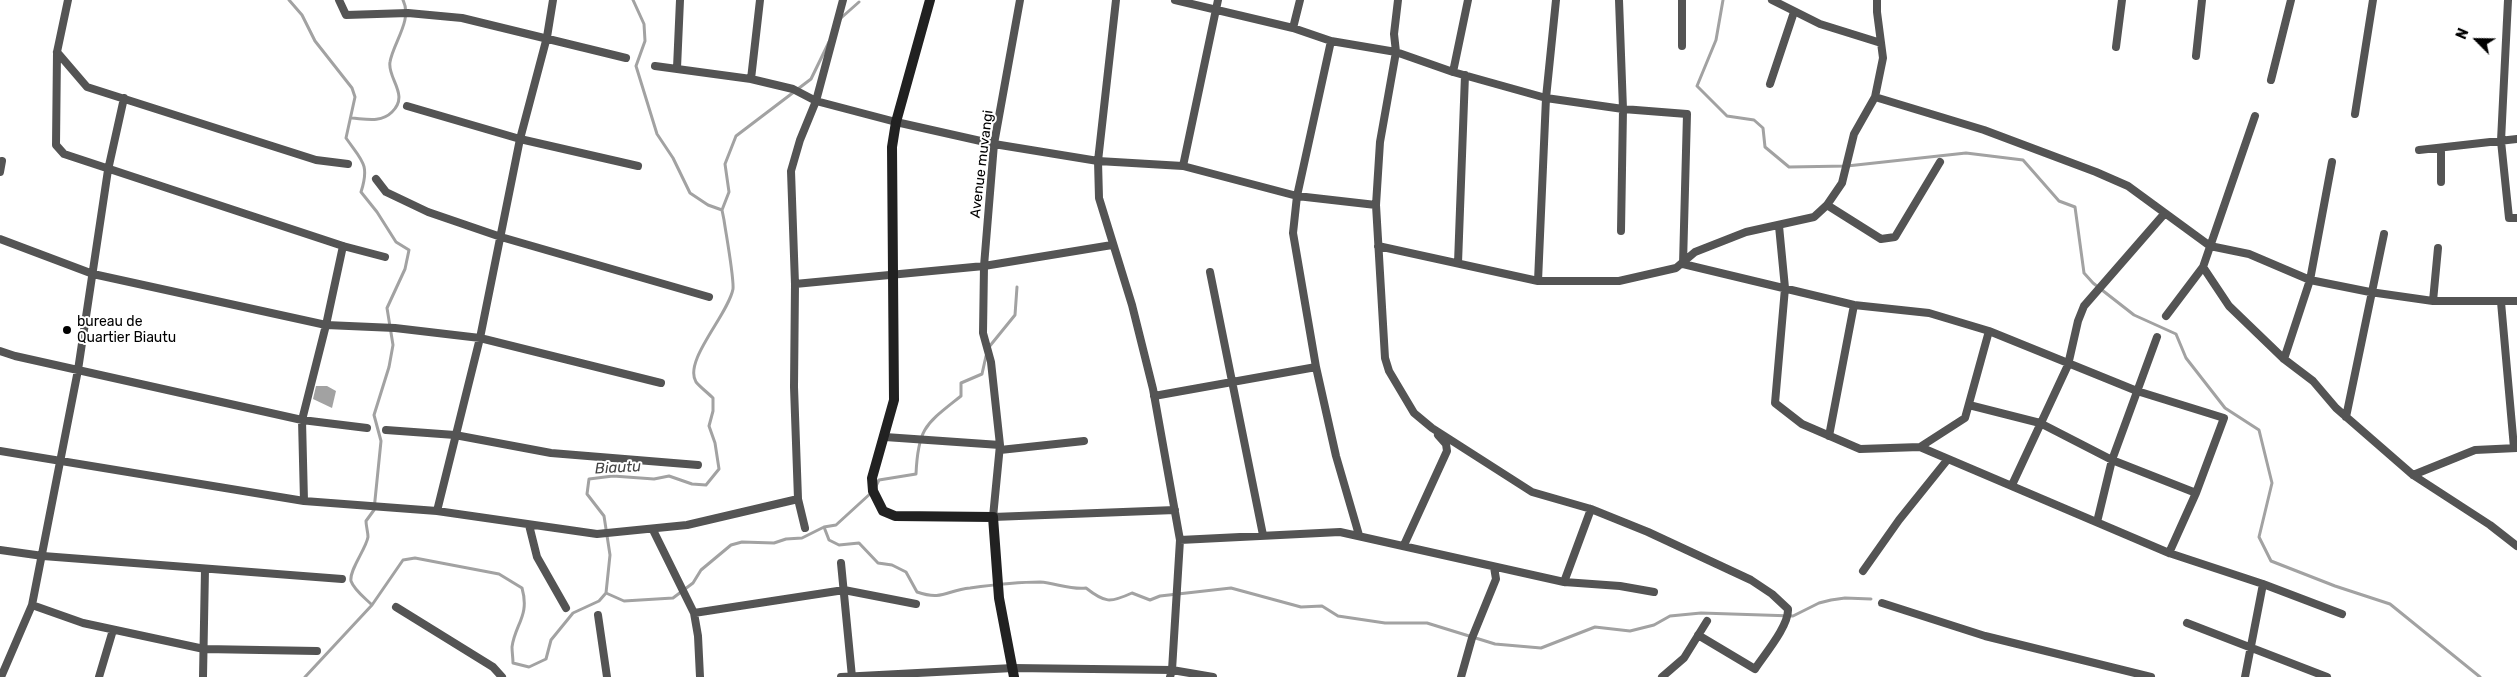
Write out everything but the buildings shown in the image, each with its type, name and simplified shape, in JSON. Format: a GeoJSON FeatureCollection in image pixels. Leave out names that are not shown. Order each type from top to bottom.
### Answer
{"type":"FeatureCollection","features":[{"type":"Feature","properties":{"kind":"street"},"geometry":{"type":"LineString","coordinates":[[68,0],[57,52],[56,144],[64,154],[343,246],[385,257]]}},
{"type":"Feature","properties":{"kind":"street"},"geometry":{"type":"LineString","coordinates":[[339,0],[346,14],[404,13],[462,18],[547,37],[626,58]]}},
{"type":"Feature","properties":{"kind":"street"},"geometry":{"type":"LineString","coordinates":[[437,510],[480,338],[520,139],[547,37],[553,0]]}},
{"type":"Feature","properties":{"kind":"street"},"geometry":{"type":"LineString","coordinates":[[677,68],[680,0]]}},
{"type":"Feature","properties":{"kind":"street"},"geometry":{"type":"LineString","coordinates":[[751,79],[760,0]]}},
{"type":"Feature","properties":{"kind":"street"},"geometry":{"type":"LineString","coordinates":[[805,528],[798,499],[794,387],[795,284],[791,171],[800,140],[816,101],[843,0]]}},
{"type":"Feature","properties":{"kind":"street"},"geometry":{"type":"LineString","coordinates":[[930,0],[896,122],[892,147],[894,400],[872,478],[873,490],[883,511],[895,516],[993,517],[1175,510]]}},
{"type":"Feature","properties":{"kind":"street","name":"Avenue muvangi"},"geometry":{"type":"LineString","coordinates":[[993,517],[1000,447],[991,362],[983,333],[984,266],[994,144],[1020,0]]}},
{"type":"Feature","properties":{"kind":"street"},"geometry":{"type":"LineString","coordinates":[[1116,0],[1098,161],[1099,198],[1112,245],[1132,304],[1154,396],[1180,540],[1171,673]]}},
{"type":"Feature","properties":{"kind":"street"},"geometry":{"type":"LineString","coordinates":[[1175,0],[1292,28],[1331,42],[1396,52],[1453,72],[1546,98],[1623,109],[1687,114],[1683,264]]}},
{"type":"Feature","properties":{"kind":"street"},"geometry":{"type":"LineString","coordinates":[[1183,166],[1218,0]]}},
{"type":"Feature","properties":{"kind":"street"},"geometry":{"type":"LineString","coordinates":[[1292,28],[1300,0]]}},
{"type":"Feature","properties":{"kind":"street"},"geometry":{"type":"LineString","coordinates":[[1398,0],[1394,34],[1396,52],[1380,142],[1376,205],[1385,358],[1389,371],[1414,413],[1432,428],[1532,492],[1591,509],[1648,532],[1751,580],[1772,594],[1788,609],[1788,616],[1754,669],[1698,635]]}},
{"type":"Feature","properties":{"kind":"street"},"geometry":{"type":"LineString","coordinates":[[1453,72],[1468,0]]}},
{"type":"Feature","properties":{"kind":"street"},"geometry":{"type":"LineString","coordinates":[[1538,281],[1546,98],[1556,0]]}},
{"type":"Feature","properties":{"kind":"street"},"geometry":{"type":"LineString","coordinates":[[1618,0],[1623,109],[1621,231]]}},
{"type":"Feature","properties":{"kind":"street"},"geometry":{"type":"LineString","coordinates":[[1682,0],[1682,46]]}},
{"type":"Feature","properties":{"kind":"street"},"geometry":{"type":"LineString","coordinates":[[1772,0],[1820,24],[1880,43]]}},
{"type":"Feature","properties":{"kind":"street"},"geometry":{"type":"LineString","coordinates":[[1378,246],[1538,281],[1619,282],[1676,268],[1695,252],[1746,232],[1814,217],[1827,205],[1842,183],[1854,134],[1874,97],[1883,58],[1880,43],[1878,0]]}},
{"type":"Feature","properties":{"kind":"street"},"geometry":{"type":"LineString","coordinates":[[2116,47],[2122,0]]}},
{"type":"Feature","properties":{"kind":"street"},"geometry":{"type":"LineString","coordinates":[[2196,56],[2202,0]]}},
{"type":"Feature","properties":{"kind":"street"},"geometry":{"type":"LineString","coordinates":[[2271,80],[2290,0]]}},
{"type":"Feature","properties":{"kind":"street"},"geometry":{"type":"LineString","coordinates":[[2355,114],[2373,0]]}},
{"type":"Feature","properties":{"kind":"street"},"geometry":{"type":"LineString","coordinates":[[2508,0],[2501,141],[2509,218],[2517,218]]}},
{"type":"Feature","properties":{"kind":"street"},"geometry":{"type":"LineString","coordinates":[[1770,84],[1794,12]]}},
{"type":"Feature","properties":{"kind":"street"},"geometry":{"type":"LineString","coordinates":[[1331,42],[1297,196],[1293,233],[1316,367],[1336,456],[1359,535]]}},
{"type":"Feature","properties":{"kind":"street"},"geometry":{"type":"LineString","coordinates":[[57,52],[87,87],[316,160],[348,164]]}},
{"type":"Feature","properties":{"kind":"street"},"geometry":{"type":"LineString","coordinates":[[655,66],[751,79],[796,90],[816,101],[896,122],[994,144],[1098,161],[1183,166],[1297,196],[1376,205]]}},
{"type":"Feature","properties":{"kind":"street"},"geometry":{"type":"LineString","coordinates":[[1458,263],[1465,75]]}},
{"type":"Feature","properties":{"kind":"street"},"geometry":{"type":"LineString","coordinates":[[1874,97],[1984,130],[2096,172],[2128,186],[2210,246],[2249,254],[2310,280],[2370,292],[2433,300],[2517,301]]}},
{"type":"Feature","properties":{"kind":"street"},"geometry":{"type":"LineString","coordinates":[[2,677],[32,604],[43,556],[78,370],[108,170],[124,98]]}},
{"type":"Feature","properties":{"kind":"street"},"geometry":{"type":"LineString","coordinates":[[406,106],[520,139],[638,166]]}},
{"type":"Feature","properties":{"kind":"street"},"geometry":{"type":"LineString","coordinates":[[2166,316],[2203,267],[2255,116]]}},
{"type":"Feature","properties":{"kind":"street"},"geometry":{"type":"LineString","coordinates":[[2420,150],[2517,139]]}},
{"type":"Feature","properties":{"kind":"street"},"geometry":{"type":"LineString","coordinates":[[2441,148],[2441,182]]}},
{"type":"Feature","properties":{"kind":"street"},"geometry":{"type":"LineString","coordinates":[[0,172],[2,161]]}},
{"type":"Feature","properties":{"kind":"street"},"geometry":{"type":"LineString","coordinates":[[1827,205],[1881,239],[1895,237],[1940,162]]}},
{"type":"Feature","properties":{"kind":"street"},"geometry":{"type":"LineString","coordinates":[[2284,359],[2310,280],[2332,162]]}},
{"type":"Feature","properties":{"kind":"street"},"geometry":{"type":"LineString","coordinates":[[376,179],[386,192],[428,212],[501,237],[709,297]]}},
{"type":"Feature","properties":{"kind":"street"},"geometry":{"type":"LineString","coordinates":[[2012,485],[2068,365],[2078,321],[2084,306],[2164,213]]}},
{"type":"Feature","properties":{"kind":"street"},"geometry":{"type":"LineString","coordinates":[[1779,226],[1785,288],[1775,403],[1802,424],[1860,449],[1920,447],[2169,553],[2263,584],[2342,614]]}},
{"type":"Feature","properties":{"kind":"street"},"geometry":{"type":"LineString","coordinates":[[2346,417],[2370,292],[2384,234]]}},
{"type":"Feature","properties":{"kind":"street"},"geometry":{"type":"LineString","coordinates":[[0,239],[93,274],[326,325],[395,328],[480,338],[661,383]]}},
{"type":"Feature","properties":{"kind":"street"},"geometry":{"type":"LineString","coordinates":[[795,284],[892,273],[984,266],[1112,245]]}},
{"type":"Feature","properties":{"kind":"street"},"geometry":{"type":"LineString","coordinates":[[304,501],[302,420],[326,325],[343,246]]}},
{"type":"Feature","properties":{"kind":"street"},"geometry":{"type":"LineString","coordinates":[[2433,300],[2438,248]]}},
{"type":"Feature","properties":{"kind":"street"},"geometry":{"type":"LineString","coordinates":[[1683,264],[1854,305],[1929,312],[1989,331],[2068,365],[2137,391],[2224,418],[2196,493],[2169,553]]}},
{"type":"Feature","properties":{"kind":"street"},"geometry":{"type":"LineString","coordinates":[[2203,267],[2229,306],[2284,359],[2313,381],[2346,417],[2413,475],[2490,525],[2517,546]]}},
{"type":"Feature","properties":{"kind":"street"},"geometry":{"type":"LineString","coordinates":[[1210,272],[1263,535]]}},
{"type":"Feature","properties":{"kind":"street"},"geometry":{"type":"LineString","coordinates":[[2413,475],[2475,450],[2515,448],[2501,302]]}},
{"type":"Feature","properties":{"kind":"street"},"geometry":{"type":"LineString","coordinates":[[1829,436],[1854,305]]}},
{"type":"Feature","properties":{"kind":"street"},"geometry":{"type":"LineString","coordinates":[[1920,447],[1965,418],[1989,331]]}},
{"type":"Feature","properties":{"kind":"street"},"geometry":{"type":"LineString","coordinates":[[2097,522],[2112,460],[2157,337]]}},
{"type":"Feature","properties":{"kind":"street"},"geometry":{"type":"LineString","coordinates":[[0,351],[15,356],[302,420],[367,428]]}},
{"type":"Feature","properties":{"kind":"street"},"geometry":{"type":"LineString","coordinates":[[1154,396],[1316,367]]}},
{"type":"Feature","properties":{"kind":"street"},"geometry":{"type":"LineString","coordinates":[[2508,384],[2517,385]]}},
{"type":"Feature","properties":{"kind":"street"},"geometry":{"type":"LineString","coordinates":[[1969,405],[2040,423],[2112,460],[2196,493]]}},
{"type":"Feature","properties":{"kind":"street"},"geometry":{"type":"LineString","coordinates":[[1404,545],[1447,451],[1446,444],[1432,428]]}},
{"type":"Feature","properties":{"kind":"street"},"geometry":{"type":"LineString","coordinates":[[386,430],[455,436],[551,453],[698,465]]}},
{"type":"Feature","properties":{"kind":"street"},"geometry":{"type":"LineString","coordinates":[[885,437],[1000,447],[1084,441]]}},
{"type":"Feature","properties":{"kind":"street"},"geometry":{"type":"LineString","coordinates":[[0,451],[304,501],[437,510],[529,526],[597,534],[653,530],[687,525],[798,499]]}},
{"type":"Feature","properties":{"kind":"street"},"geometry":{"type":"LineString","coordinates":[[1863,572],[1899,520],[1948,459]]}},
{"type":"Feature","properties":{"kind":"street"},"geometry":{"type":"LineString","coordinates":[[1564,582],[1591,509]]}},
{"type":"Feature","properties":{"kind":"street"},"geometry":{"type":"LineString","coordinates":[[993,517],[998,587],[1013,673]]}},
{"type":"Feature","properties":{"kind":"street"},"geometry":{"type":"LineString","coordinates":[[529,526],[537,557],[566,608]]}},
{"type":"Feature","properties":{"kind":"street"},"geometry":{"type":"LineString","coordinates":[[653,530],[694,613],[698,636],[700,677]]}},
{"type":"Feature","properties":{"kind":"street"},"geometry":{"type":"LineString","coordinates":[[1180,540],[1340,532],[1564,582],[1620,586],[1654,592]]}},
{"type":"Feature","properties":{"kind":"street"},"geometry":{"type":"LineString","coordinates":[[0,550],[43,556],[342,579]]}},
{"type":"Feature","properties":{"kind":"street"},"geometry":{"type":"LineString","coordinates":[[841,562],[852,677]]}},
{"type":"Feature","properties":{"kind":"street"},"geometry":{"type":"LineString","coordinates":[[1461,677],[1472,638],[1496,579],[1494,567]]}},
{"type":"Feature","properties":{"kind":"street"},"geometry":{"type":"LineString","coordinates":[[203,677],[205,568]]}},
{"type":"Feature","properties":{"kind":"street"},"geometry":{"type":"LineString","coordinates":[[2245,677],[2263,584]]}},
{"type":"Feature","properties":{"kind":"street"},"geometry":{"type":"LineString","coordinates":[[694,613],[844,590],[916,604]]}},
{"type":"Feature","properties":{"kind":"street"},"geometry":{"type":"LineString","coordinates":[[1882,603],[1985,636],[2150,677]]}},
{"type":"Feature","properties":{"kind":"street"},"geometry":{"type":"LineString","coordinates":[[32,604],[83,624],[204,649],[316,651]]}},
{"type":"Feature","properties":{"kind":"street"},"geometry":{"type":"LineString","coordinates":[[396,607],[493,667],[502,677]]}},
{"type":"Feature","properties":{"kind":"street"},"geometry":{"type":"LineString","coordinates":[[598,615],[607,677]]}},
{"type":"Feature","properties":{"kind":"street"},"geometry":{"type":"LineString","coordinates":[[1662,677],[1684,658],[1707,621]]}},
{"type":"Feature","properties":{"kind":"street"},"geometry":{"type":"LineString","coordinates":[[2187,623],[2327,677]]}},
{"type":"Feature","properties":{"kind":"street"},"geometry":{"type":"LineString","coordinates":[[100,677],[113,630]]}},
{"type":"Feature","properties":{"kind":"street"},"geometry":{"type":"LineString","coordinates":[[841,677],[1013,673],[1171,673],[1213,677]]}},
{"type":"Feature","properties":{"kind":"shaded area"},"geometry":{"type":"Polygon","coordinates":[[[316,386],[327,386],[336,391],[332,408],[313,399],[316,386]]]}},
{"type":"Feature","properties":{"kind":"waterway"},"geometry":{"type":"LineString","coordinates":[[289,0],[302,15],[315,41],[352,88],[355,97],[346,138],[363,163],[365,175],[361,192],[377,212],[396,242],[409,250],[405,269],[387,308],[393,345],[389,367],[374,415],[381,441],[374,510],[366,521],[368,537],[351,576],[351,581],[355,588],[372,605]]}},
{"type":"Feature","properties":{"kind":"waterway"},"geometry":{"type":"LineString","coordinates":[[352,118],[373,120],[383,118],[397,106],[399,99],[390,62],[406,15],[403,0]]}},
{"type":"Feature","properties":{"kind":"waterway","name":"Biautu"},"geometry":{"type":"LineString","coordinates":[[305,677],[372,605],[403,560],[415,558],[499,574],[522,588],[524,606],[512,647],[513,663],[529,667],[546,659],[551,640],[573,613],[599,601],[606,593],[610,555],[604,516],[587,494],[589,479],[613,476],[654,479],[669,476],[692,484],[706,485],[719,469],[715,443],[709,426],[713,411],[713,398],[696,382],[694,373],[701,350],[723,312],[733,289],[724,220],[722,210],[708,205],[690,193],[673,158],[657,134],[636,66],[645,41],[644,24],[633,0]]}},
{"type":"Feature","properties":{"kind":"waterway"},"geometry":{"type":"LineString","coordinates":[[1723,0],[1716,40],[1697,86],[1727,116],[1754,120],[1763,128],[1765,147],[1789,167],[1847,166],[1966,153],[2023,160],[2059,201],[2075,207],[2084,273],[2093,283],[2134,315],[2176,334],[2186,358],[2225,408],[2259,430],[2272,483],[2259,537],[2271,561],[2335,586],[2390,604],[2480,677]]}},
{"type":"Feature","properties":{"kind":"waterway"},"geometry":{"type":"LineString","coordinates":[[841,18],[859,2]]}},
{"type":"Feature","properties":{"kind":"waterway"},"geometry":{"type":"LineString","coordinates":[[722,210],[729,192],[725,164],[736,136],[811,79],[829,42]]}},
{"type":"Feature","properties":{"kind":"waterway"},"geometry":{"type":"LineString","coordinates":[[989,347],[1015,315],[1017,287]]}},
{"type":"Feature","properties":{"kind":"waterway"},"geometry":{"type":"LineString","coordinates":[[876,486],[879,480],[916,474],[919,446],[926,428],[939,413],[961,396],[961,383],[982,374],[986,356]]}},
{"type":"Feature","properties":{"kind":"waterway"},"geometry":{"type":"LineString","coordinates":[[824,527],[836,525],[871,493]]}},
{"type":"Feature","properties":{"kind":"waterway"},"geometry":{"type":"LineString","coordinates":[[606,593],[624,601],[673,598],[693,583],[701,570],[731,545],[742,542],[774,543],[786,539],[802,538],[824,527],[829,540],[839,545],[859,543],[878,563],[892,565],[906,572],[917,592],[926,594],[939,595],[962,589],[1040,582],[1074,588],[1086,588],[1098,597],[1108,600],[1118,599],[1132,593],[1150,600],[1160,596],[1231,588],[1301,607],[1322,606],[1338,616],[1385,623],[1427,623],[1495,644],[1541,648],[1595,627],[1630,631],[1654,625],[1670,616],[1701,613],[1793,616],[1819,603],[1831,600],[1845,598],[1871,599]]}},
{"type":"Feature","properties":{"kind":"place","name":"bureau de Quartier Biautu"},"geometry":{"type":"Point","coordinates":[67,330]}}]}
